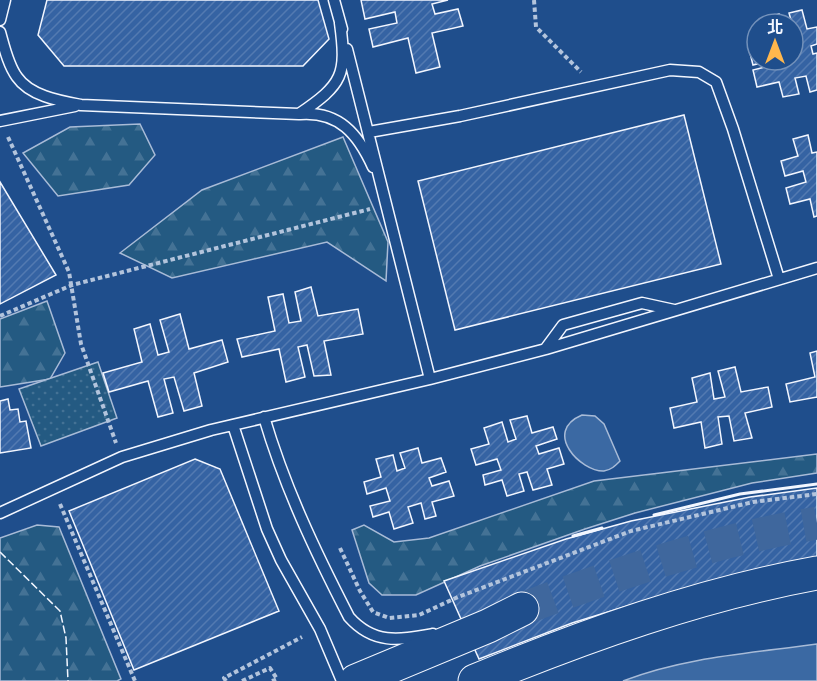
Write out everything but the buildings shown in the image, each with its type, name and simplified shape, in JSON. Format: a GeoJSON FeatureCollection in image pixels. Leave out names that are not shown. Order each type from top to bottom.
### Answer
{"type":"FeatureCollection","features":[{"type":"Feature","properties":{"kind":"main road"},"geometry":{"type":"LineString","coordinates":[[474,681],[694,602],[767,582],[817,573]]}},
{"type":"Feature","properties":{"kind":"main road"},"geometry":{"type":"LineString","coordinates":[[356,681],[488,626],[522,609]]}},
{"type":"Feature","properties":{"kind":"lane"},"geometry":{"type":"LineString","coordinates":[[0,20],[5,0]]}},
{"type":"Feature","properties":{"kind":"lane"},"geometry":{"type":"LineString","coordinates":[[334,0],[430,379]]}},
{"type":"Feature","properties":{"kind":"lane"},"geometry":{"type":"LineString","coordinates":[[299,114],[321,99],[335,84],[343,68],[344,51],[340,23]]}},
{"type":"Feature","properties":{"kind":"lane"},"geometry":{"type":"LineString","coordinates":[[0,32],[17,78],[36,93],[57,100],[81,105],[316,113],[335,119],[351,131],[365,151],[383,189]]}},
{"type":"Feature","properties":{"kind":"lane"},"geometry":{"type":"LineString","coordinates":[[369,132],[460,116],[670,70],[699,72],[716,82],[733,129],[779,279]]}},
{"type":"Feature","properties":{"kind":"lane"},"geometry":{"type":"LineString","coordinates":[[0,121],[81,105]]}},
{"type":"Feature","properties":{"kind":"lane"},"geometry":{"type":"LineString","coordinates":[[0,513],[122,457],[264,417],[430,379],[546,349],[817,268]]}},
{"type":"Feature","properties":{"kind":"lane"},"geometry":{"type":"LineString","coordinates":[[546,349],[563,325],[642,303],[675,310]]}},
{"type":"Feature","properties":{"kind":"lane"},"geometry":{"type":"LineString","coordinates":[[264,417],[283,477],[300,519],[349,617],[360,629],[390,639],[488,626]]}},
{"type":"Feature","properties":{"kind":"lane"},"geometry":{"type":"LineString","coordinates":[[233,425],[267,529],[320,629],[342,681]]}},
{"type":"Feature","properties":{"kind":"path"},"geometry":{"type":"LineString","coordinates":[[534,0],[536,27],[581,72]]}},
{"type":"Feature","properties":{"kind":"path"},"geometry":{"type":"LineString","coordinates":[[0,121],[69,272],[81,345],[122,457]]}},
{"type":"Feature","properties":{"kind":"path"},"geometry":{"type":"LineString","coordinates":[[0,316],[72,285],[387,205]]}},
{"type":"Feature","properties":{"kind":"path"},"geometry":{"type":"LineString","coordinates":[[53,487],[135,681]]}},
{"type":"Feature","properties":{"kind":"path"},"geometry":{"type":"LineString","coordinates":[[340,548],[360,591],[373,612],[390,618],[419,615],[458,597],[631,531],[753,502],[817,494]]}},
{"type":"Feature","properties":{"kind":"path"},"geometry":{"type":"LineString","coordinates":[[218,681],[302,637]]}},
{"type":"Feature","properties":{"kind":"path"},"geometry":{"type":"LineString","coordinates":[[242,681],[270,668],[277,679],[272,681]]}},
{"type":"Feature","properties":{"kind":"green space"},"geometry":{"type":"Polygon","coordinates":[[[140,124],[155,155],[129,185],[58,196],[23,153],[70,127],[140,124]]]}},
{"type":"Feature","properties":{"kind":"green space"},"geometry":{"type":"Polygon","coordinates":[[[343,137],[388,242],[386,281],[327,242],[172,278],[120,253],[202,190],[343,137]]]}},
{"type":"Feature","properties":{"kind":"green space"},"geometry":{"type":"Polygon","coordinates":[[[47,301],[65,353],[50,379],[0,387],[0,319],[47,301]]]}},
{"type":"Feature","properties":{"kind":"green space"},"geometry":{"type":"Polygon","coordinates":[[[98,362],[117,418],[41,446],[19,389],[98,362]]]}},
{"type":"Feature","properties":{"kind":"green space"},"geometry":{"type":"Polygon","coordinates":[[[817,454],[817,473],[752,483],[635,513],[480,566],[416,595],[382,595],[369,583],[352,530],[364,525],[394,542],[429,538],[594,481],[817,454]]]}},
{"type":"Feature","properties":{"kind":"green space"},"geometry":{"type":"Polygon","coordinates":[[[37,525],[59,527],[121,679],[117,681],[0,681],[0,538],[37,525]]]}},
{"type":"Feature","properties":{"kind":"shaded area"},"geometry":{"type":"Polygon","coordinates":[[[582,415],[595,416],[604,424],[620,461],[611,469],[595,470],[585,465],[569,450],[565,440],[565,431],[571,422],[582,415]]]}},
{"type":"Feature","properties":{"kind":"shaded area"},"geometry":{"type":"Polygon","coordinates":[[[817,644],[817,681],[623,681],[694,661],[817,644]]]}},
{"type":"Feature","properties":{"kind":"tunnel"},"geometry":{"type":"LineString","coordinates":[[522,609],[594,583],[705,548],[817,523]]}},
{"type":"Feature","properties":{"kind":"fence"},"geometry":{"type":"LineString","coordinates":[[0,552],[60,611],[66,638],[68,681]]}},
{"type":"Feature","properties":{"kind":"wall"},"geometry":{"type":"LineString","coordinates":[[654,515],[740,494],[817,484]]}},
{"type":"Feature","properties":{"kind":"wall"},"geometry":{"type":"LineString","coordinates":[[573,536],[602,528]]}}]}
